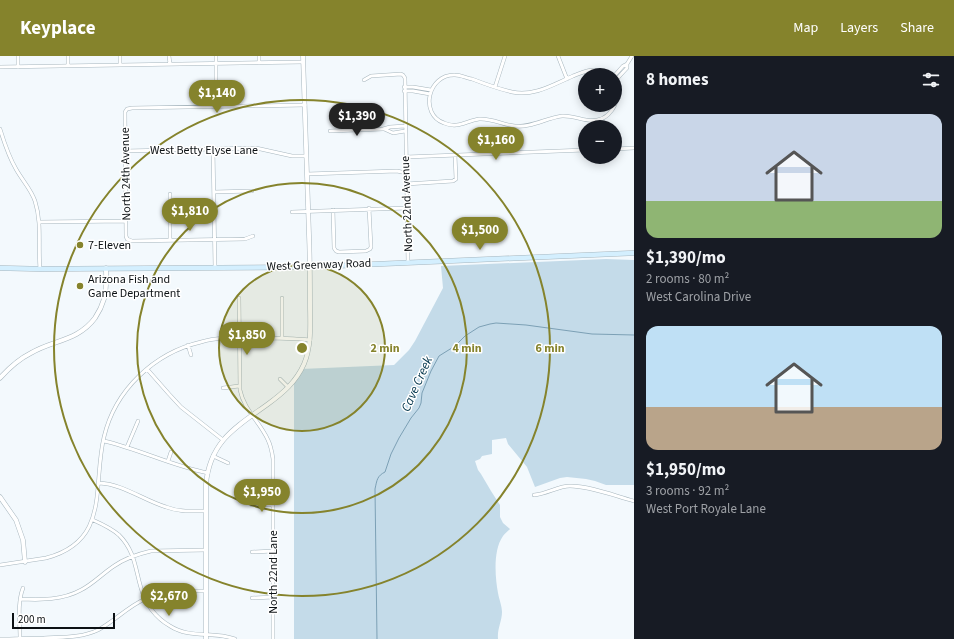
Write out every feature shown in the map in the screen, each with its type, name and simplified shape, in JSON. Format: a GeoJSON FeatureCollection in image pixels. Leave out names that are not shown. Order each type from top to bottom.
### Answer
{"type":"FeatureCollection","features":[{"type":"Feature","properties":{"kind":"main road","name":"West Greenway Road"},"geometry":{"type":"LineString","coordinates":[[1,269],[310,267],[634,253]]}},
{"type":"Feature","properties":{"kind":"street"},"geometry":{"type":"LineString","coordinates":[[18,56],[18,67]]}},
{"type":"Feature","properties":{"kind":"street"},"geometry":{"type":"LineString","coordinates":[[68,56],[68,66]]}},
{"type":"Feature","properties":{"kind":"street"},"geometry":{"type":"LineString","coordinates":[[120,56],[120,65]]}},
{"type":"Feature","properties":{"kind":"street"},"geometry":{"type":"LineString","coordinates":[[170,56],[170,64]]}},
{"type":"Feature","properties":{"kind":"street"},"geometry":{"type":"LineString","coordinates":[[216,56],[216,106],[305,105]]}},
{"type":"Feature","properties":{"kind":"street"},"geometry":{"type":"LineString","coordinates":[[259,56],[259,63]]}},
{"type":"Feature","properties":{"kind":"street"},"geometry":{"type":"LineString","coordinates":[[206,637],[206,484],[213,456],[223,440],[236,426],[278,396],[288,387],[298,375],[303,365],[310,340],[310,267],[303,56]]}},
{"type":"Feature","properties":{"kind":"street"},"geometry":{"type":"LineString","coordinates":[[495,87],[505,56]]}},
{"type":"Feature","properties":{"kind":"street"},"geometry":{"type":"LineString","coordinates":[[558,56],[567,79]]}},
{"type":"Feature","properties":{"kind":"street"},"geometry":{"type":"LineString","coordinates":[[622,73],[632,56]]}},
{"type":"Feature","properties":{"kind":"street"},"geometry":{"type":"LineString","coordinates":[[0,67],[303,62]]}},
{"type":"Feature","properties":{"kind":"street"},"geometry":{"type":"LineString","coordinates":[[621,68],[627,64]]}},
{"type":"Feature","properties":{"kind":"street"},"geometry":{"type":"LineString","coordinates":[[578,74],[539,90],[525,93],[512,92],[464,77],[450,75],[436,82],[430,92],[429,105],[435,117],[444,123],[455,126],[478,119],[493,120],[516,126],[529,125],[563,116],[596,120],[605,117],[611,112]]}},
{"type":"Feature","properties":{"kind":"street","name":"North 22nd Avenue"},"geometry":{"type":"LineString","coordinates":[[364,80],[371,76],[404,75],[408,262]]}},
{"type":"Feature","properties":{"kind":"street"},"geometry":{"type":"LineString","coordinates":[[404,87],[418,88],[430,92]]}},
{"type":"Feature","properties":{"kind":"street"},"geometry":{"type":"LineString","coordinates":[[417,92],[418,88]]}},
{"type":"Feature","properties":{"kind":"street"},"geometry":{"type":"LineString","coordinates":[[404,91],[430,92]]}},
{"type":"Feature","properties":{"kind":"street","name":"North 24th Avenue"},"geometry":{"type":"LineString","coordinates":[[170,240],[132,241],[127,239],[125,112],[127,108],[216,106]]}},
{"type":"Feature","properties":{"kind":"street"},"geometry":{"type":"LineString","coordinates":[[330,130],[384,129],[392,126],[405,126]]}},
{"type":"Feature","properties":{"kind":"street"},"geometry":{"type":"LineString","coordinates":[[392,126],[393,133]]}},
{"type":"Feature","properties":{"kind":"street"},"geometry":{"type":"LineString","coordinates":[[0,129],[3,140],[16,169],[33,195],[40,222],[40,269]]}},
{"type":"Feature","properties":{"kind":"street"},"geometry":{"type":"LineString","coordinates":[[384,129],[393,133],[405,131]]}},
{"type":"Feature","properties":{"kind":"street","name":"West Betty Elyse Lane"},"geometry":{"type":"LineString","coordinates":[[125,151],[256,148],[292,156],[306,156]]}},
{"type":"Feature","properties":{"kind":"street"},"geometry":{"type":"LineString","coordinates":[[622,149],[634,148]]}},
{"type":"Feature","properties":{"kind":"street"},"geometry":{"type":"LineString","coordinates":[[213,149],[215,267]]}},
{"type":"Feature","properties":{"kind":"street"},"geometry":{"type":"LineString","coordinates":[[406,157],[578,150]]}},
{"type":"Feature","properties":{"kind":"street"},"geometry":{"type":"LineString","coordinates":[[406,184],[453,181],[456,179],[455,155]]}},
{"type":"Feature","properties":{"kind":"street"},"geometry":{"type":"LineString","coordinates":[[307,174],[397,171],[406,173]]}},
{"type":"Feature","properties":{"kind":"street"},"geometry":{"type":"LineString","coordinates":[[214,192],[252,191]]}},
{"type":"Feature","properties":{"kind":"street"},"geometry":{"type":"LineString","coordinates":[[170,194],[170,240],[246,239],[254,236]]}},
{"type":"Feature","properties":{"kind":"street"},"geometry":{"type":"LineString","coordinates":[[333,210],[334,248],[336,251],[366,251],[371,247],[369,208]]}},
{"type":"Feature","properties":{"kind":"street"},"geometry":{"type":"LineString","coordinates":[[292,212],[369,208],[407,208]]}},
{"type":"Feature","properties":{"kind":"street"},"geometry":{"type":"LineString","coordinates":[[40,222],[126,221]]}},
{"type":"Feature","properties":{"kind":"street"},"geometry":{"type":"LineString","coordinates":[[0,378],[12,365],[31,352],[74,336],[85,329],[98,313],[103,304],[106,290],[106,268]]}},
{"type":"Feature","properties":{"kind":"street","name":"North 22nd Lane"},"geometry":{"type":"LineString","coordinates":[[239,298],[239,386],[243,401],[268,441],[273,459],[273,639]]}},
{"type":"Feature","properties":{"kind":"street"},"geometry":{"type":"LineString","coordinates":[[282,298],[282,338]]}},
{"type":"Feature","properties":{"kind":"street"},"geometry":{"type":"LineString","coordinates":[[0,565],[26,562],[53,556],[66,550],[86,532],[93,520],[96,509],[104,440],[111,418],[124,393],[147,369],[162,357],[174,351],[204,341],[239,338],[282,338],[310,340]]}},
{"type":"Feature","properties":{"kind":"street"},"geometry":{"type":"LineString","coordinates":[[188,346],[191,355]]}},
{"type":"Feature","properties":{"kind":"street"},"geometry":{"type":"LineString","coordinates":[[147,369],[181,407],[223,440]]}},
{"type":"Feature","properties":{"kind":"street"},"geometry":{"type":"LineString","coordinates":[[280,379],[288,387]]}},
{"type":"Feature","properties":{"kind":"street"},"geometry":{"type":"LineString","coordinates":[[223,388],[239,386]]}},
{"type":"Feature","properties":{"kind":"street"},"geometry":{"type":"LineString","coordinates":[[127,447],[138,421]]}},
{"type":"Feature","properties":{"kind":"street"},"geometry":{"type":"LineString","coordinates":[[104,440],[192,470],[208,473]]}},
{"type":"Feature","properties":{"kind":"street"},"geometry":{"type":"LineString","coordinates":[[168,461],[172,452]]}},
{"type":"Feature","properties":{"kind":"street"},"geometry":{"type":"LineString","coordinates":[[213,456],[228,463]]}},
{"type":"Feature","properties":{"kind":"street"},"geometry":{"type":"LineString","coordinates":[[99,483],[117,486],[156,504],[171,509],[206,511]]}},
{"type":"Feature","properties":{"kind":"street"},"geometry":{"type":"LineString","coordinates":[[534,495],[542,495],[561,487],[570,486],[592,489],[634,501]]}},
{"type":"Feature","properties":{"kind":"street"},"geometry":{"type":"LineString","coordinates":[[0,497],[16,520],[23,540],[26,562]]}},
{"type":"Feature","properties":{"kind":"street"},"geometry":{"type":"LineString","coordinates":[[252,505],[273,505]]}},
{"type":"Feature","properties":{"kind":"street"},"geometry":{"type":"LineString","coordinates":[[93,520],[106,526],[119,536],[125,543],[133,557],[145,599],[152,611],[157,616],[169,626],[182,632],[206,637],[220,635],[235,639]]}},
{"type":"Feature","properties":{"kind":"street"},"geometry":{"type":"LineString","coordinates":[[21,599],[56,598],[77,593],[93,583],[114,566],[143,553],[156,550],[206,550]]}},
{"type":"Feature","properties":{"kind":"street"},"geometry":{"type":"LineString","coordinates":[[252,552],[273,551]]}},
{"type":"Feature","properties":{"kind":"street"},"geometry":{"type":"LineString","coordinates":[[20,638],[21,599],[23,588]]}},
{"type":"Feature","properties":{"kind":"street"},"geometry":{"type":"LineString","coordinates":[[196,591],[206,591]]}},
{"type":"Feature","properties":{"kind":"street"},"geometry":{"type":"LineString","coordinates":[[252,598],[273,597]]}},
{"type":"Feature","properties":{"kind":"street"},"geometry":{"type":"LineString","coordinates":[[0,639],[82,636],[106,626],[130,607],[145,599]]}},
{"type":"Feature","properties":{"kind":"shaded area"},"geometry":{"type":"Polygon","coordinates":[[[606,259],[634,260],[634,485],[606,485],[586,479],[567,477],[535,487],[527,467],[508,444],[506,438],[492,440],[492,454],[482,456],[480,459],[475,461],[478,470],[500,505],[500,517],[503,523],[510,529],[500,542],[496,556],[496,579],[502,607],[498,639],[294,639],[294,381],[301,369],[394,365],[409,350],[415,341],[443,288],[441,266],[606,259]]]}},
{"type":"Feature","properties":{"kind":"waterway","name":"Cave Creek"},"geometry":{"type":"LineString","coordinates":[[377,639],[375,489],[379,477],[385,472],[391,454],[399,438],[419,408],[422,393],[439,356],[455,346],[465,336],[479,327],[496,323],[526,325],[592,334],[634,335]]}},
{"type":"Feature","properties":{"kind":"place","name":"7-Eleven"},"geometry":{"type":"Point","coordinates":[80,245]}},
{"type":"Feature","properties":{"kind":"place","name":"Arizona Fish and Game Department"},"geometry":{"type":"Point","coordinates":[80,286]}}]}
